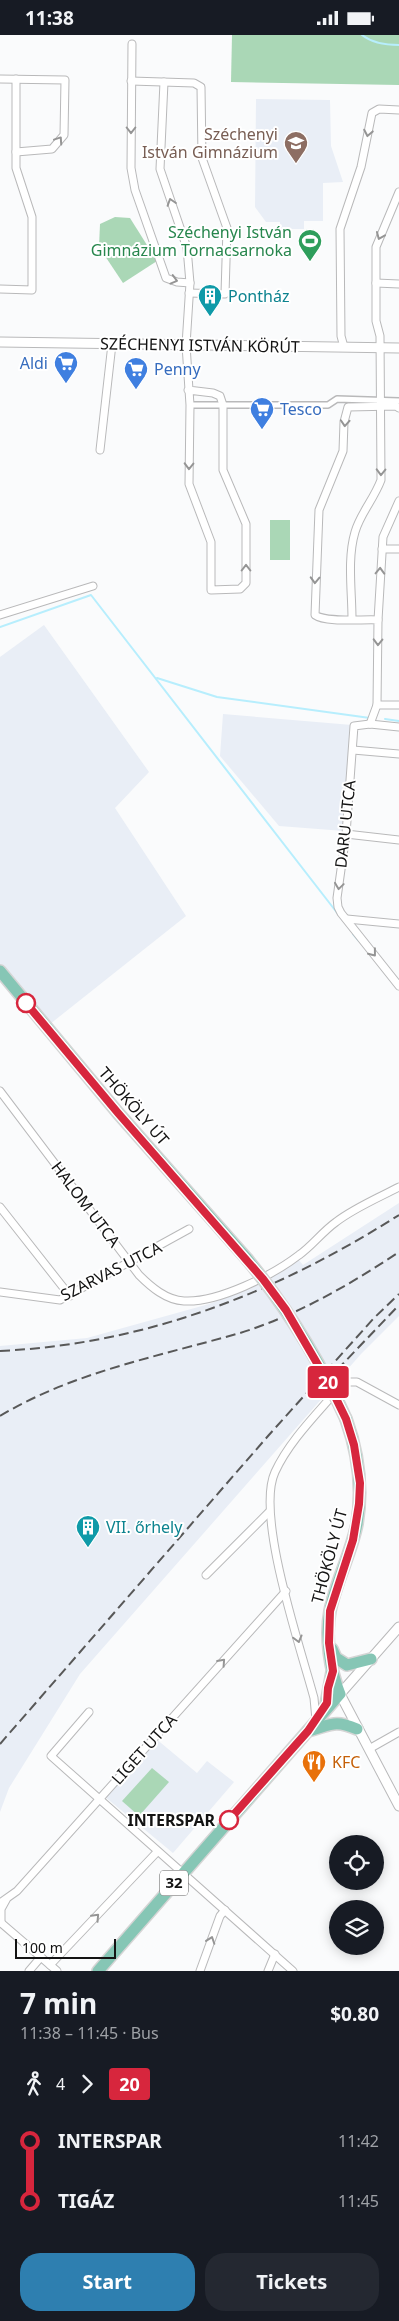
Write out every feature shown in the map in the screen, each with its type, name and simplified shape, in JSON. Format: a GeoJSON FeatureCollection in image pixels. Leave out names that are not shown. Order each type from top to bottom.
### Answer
{"type":"FeatureCollection","features":[{"type":"Feature","properties":{"kind":"main road","name":"THÖKÖLY ÚT"},"geometry":{"type":"LineString","coordinates":[[0,971],[118,1113],[247,1259],[286,1310],[328,1382],[346,1419],[357,1458],[360,1483],[359,1504],[353,1540],[330,1611],[329,1643],[333,1671],[340,1693]]}},
{"type":"Feature","properties":{"kind":"main road"},"geometry":{"type":"LineString","coordinates":[[329,1643],[336,1658],[347,1665],[371,1659]]}},
{"type":"Feature","properties":{"kind":"main road","name":"32"},"geometry":{"type":"LineString","coordinates":[[324,1710],[333,1671]]}},
{"type":"Feature","properties":{"kind":"main road","name":"32"},"geometry":{"type":"LineString","coordinates":[[98,1971],[340,1693]]}},
{"type":"Feature","properties":{"kind":"main road"},"geometry":{"type":"LineString","coordinates":[[308,1731],[332,1722],[338,1722],[357,1729]]}},
{"type":"Feature","properties":{"kind":"street"},"geometry":{"type":"LineString","coordinates":[[132,45],[131,169],[135,190],[166,278],[190,283]]}},
{"type":"Feature","properties":{"kind":"street"},"geometry":{"type":"LineString","coordinates":[[0,79],[65,80],[64,135],[52,149],[16,152]]}},
{"type":"Feature","properties":{"kind":"street"},"geometry":{"type":"LineString","coordinates":[[0,289],[32,290],[32,217],[16,168],[16,79]]}},
{"type":"Feature","properties":{"kind":"street"},"geometry":{"type":"LineString","coordinates":[[131,81],[194,83],[201,87],[202,158],[227,228],[225,293],[189,293]]}},
{"type":"Feature","properties":{"kind":"street"},"geometry":{"type":"LineString","coordinates":[[164,82],[160,169],[187,248],[190,283],[186,345],[188,390],[190,405],[188,484],[211,542],[212,590],[240,589],[246,583],[246,525],[224,470],[223,405],[220,396],[213,393],[188,390]]}},
{"type":"Feature","properties":{"kind":"street"},"geometry":{"type":"LineString","coordinates":[[344,347],[341,336],[340,229],[361,167],[372,113],[379,109],[399,109]]}},
{"type":"Feature","properties":{"kind":"street"},"geometry":{"type":"LineString","coordinates":[[352,619],[351,553],[355,533],[360,519],[375,497],[381,480],[380,336],[376,321],[376,247],[399,192]]}},
{"type":"Feature","properties":{"kind":"street"},"geometry":{"type":"LineString","coordinates":[[376,283],[399,284]]}},
{"type":"Feature","properties":{"kind":"street","name":"SZÉCHENYI ISTVÁN KÖRÚT"},"geometry":{"type":"LineString","coordinates":[[0,342],[399,348]]}},
{"type":"Feature","properties":{"kind":"street"},"geometry":{"type":"LineString","coordinates":[[100,450],[112,344]]}},
{"type":"Feature","properties":{"kind":"street"},"geometry":{"type":"LineString","coordinates":[[190,405],[328,405],[337,399],[380,403],[399,408]]}},
{"type":"Feature","properties":{"kind":"street"},"geometry":{"type":"LineString","coordinates":[[378,620],[331,620],[318,618],[315,615],[318,510],[343,451],[345,417],[348,407],[399,401]]}},
{"type":"Feature","properties":{"kind":"street"},"geometry":{"type":"LineString","coordinates":[[399,501],[383,537],[378,620],[377,705],[370,724],[399,727]]}},
{"type":"Feature","properties":{"kind":"street"},"geometry":{"type":"LineString","coordinates":[[382,549],[399,549]]}},
{"type":"Feature","properties":{"kind":"street"},"geometry":{"type":"LineString","coordinates":[[0,615],[93,586]]}},
{"type":"Feature","properties":{"kind":"street"},"geometry":{"type":"LineString","coordinates":[[377,705],[399,705]]}},
{"type":"Feature","properties":{"kind":"street","name":"DARU UTCA"},"geometry":{"type":"LineString","coordinates":[[370,724],[354,726],[346,834],[337,898],[338,907],[399,986]]}},
{"type":"Feature","properties":{"kind":"street"},"geometry":{"type":"LineString","coordinates":[[353,750],[399,754]]}},
{"type":"Feature","properties":{"kind":"street"},"geometry":{"type":"LineString","coordinates":[[346,834],[399,840]]}},
{"type":"Feature","properties":{"kind":"street"},"geometry":{"type":"LineString","coordinates":[[347,919],[399,924]]}},
{"type":"Feature","properties":{"kind":"street","name":"HALOM UTCA"},"geometry":{"type":"LineString","coordinates":[[0,1091],[130,1262],[153,1288],[167,1296],[183,1301],[206,1299],[280,1269],[301,1254],[337,1221],[399,1187]]}},
{"type":"Feature","properties":{"kind":"street"},"geometry":{"type":"LineString","coordinates":[[0,1207],[70,1296]]}},
{"type":"Feature","properties":{"kind":"street","name":"SZARVAS UTCA"},"geometry":{"type":"LineString","coordinates":[[0,1292],[60,1300],[190,1229]]}},
{"type":"Feature","properties":{"kind":"street","name":"THÖKÖLY ÚT"},"geometry":{"type":"LineString","coordinates":[[316,1720],[314,1698],[286,1591],[269,1512],[269,1490],[282,1457],[344,1382],[357,1382],[399,1405]]}},
{"type":"Feature","properties":{"kind":"street"},"geometry":{"type":"LineString","coordinates":[[206,1575],[269,1512]]}},
{"type":"Feature","properties":{"kind":"street","name":"LIGET UTCA"},"geometry":{"type":"LineString","coordinates":[[3,1901],[17,1891],[286,1591]]}},
{"type":"Feature","properties":{"kind":"street"},"geometry":{"type":"LineString","coordinates":[[340,1693],[399,1627]]}},
{"type":"Feature","properties":{"kind":"street","name":"THÖKÖLY ÚT"},"geometry":{"type":"LineString","coordinates":[[340,1693],[357,1729],[399,1806]]}},
{"type":"Feature","properties":{"kind":"street"},"geometry":{"type":"LineString","coordinates":[[89,1712],[50,1755],[293,1971]]}},
{"type":"Feature","properties":{"kind":"street"},"geometry":{"type":"LineString","coordinates":[[369,1749],[399,1732]]}},
{"type":"Feature","properties":{"kind":"street"},"geometry":{"type":"LineString","coordinates":[[50,1965],[157,1851]]}},
{"type":"Feature","properties":{"kind":"street"},"geometry":{"type":"LineString","coordinates":[[3,1901],[0,1922],[58,1971]]}},
{"type":"Feature","properties":{"kind":"street"},"geometry":{"type":"LineString","coordinates":[[200,1971],[220,1917],[225,1910]]}},
{"type":"Feature","properties":{"kind":"street"},"geometry":{"type":"LineString","coordinates":[[268,1971],[274,1954]]}},
{"type":"Feature","properties":{"kind":"street"},"geometry":{"type":"LineString","coordinates":[[29,1971],[41,1957]]}},
{"type":"Feature","properties":{"kind":"shaded area","name":"Széchenyi István Gimnázium"},"geometry":{"type":"Polygon","coordinates":[[[256,99],[330,100],[331,146],[343,182],[323,183],[323,221],[304,221],[304,229],[280,229],[280,222],[266,222],[255,207],[256,99]]]}},
{"type":"Feature","properties":{"kind":"shaded area"},"geometry":{"type":"Polygon","coordinates":[[[44,625],[149,772],[115,808],[186,916],[45,1028],[0,970],[0,657],[44,625]]]}},
{"type":"Feature","properties":{"kind":"shaded area"},"geometry":{"type":"Polygon","coordinates":[[[223,714],[352,725],[344,831],[279,826],[220,756],[223,714]]]}},
{"type":"Feature","properties":{"kind":"shaded area"},"geometry":{"type":"Polygon","coordinates":[[[399,1203],[399,1316],[361,1354],[80,1674],[9,1788],[0,1812],[0,1346],[87,1338],[209,1304],[250,1289],[297,1258],[303,1265],[399,1203]]]}},
{"type":"Feature","properties":{"kind":"shaded area"},"geometry":{"type":"Polygon","coordinates":[[[155,1738],[197,1773],[207,1761],[234,1782],[173,1853],[104,1796],[155,1738]]]}},
{"type":"Feature","properties":{"kind":"green space"},"geometry":{"type":"Polygon","coordinates":[[[232,35],[399,35],[399,85],[231,82],[232,35]]]}},
{"type":"Feature","properties":{"kind":"green space"},"geometry":{"type":"Polygon","coordinates":[[[115,217],[130,218],[157,261],[123,283],[99,247],[100,224],[115,217]]]}},
{"type":"Feature","properties":{"kind":"green space"},"geometry":{"type":"Polygon","coordinates":[[[270,520],[290,520],[290,560],[270,560],[270,520]]]}},
{"type":"Feature","properties":{"kind":"green space"},"geometry":{"type":"Polygon","coordinates":[[[152,1768],[169,1782],[139,1816],[122,1801],[152,1768]]]}},
{"type":"Feature","properties":{"kind":"waterway"},"geometry":{"type":"LineString","coordinates":[[362,35],[379,43],[399,45]]}},
{"type":"Feature","properties":{"kind":"waterway"},"geometry":{"type":"LineString","coordinates":[[0,627],[91,595],[338,914]]}},
{"type":"Feature","properties":{"kind":"waterway"},"geometry":{"type":"LineString","coordinates":[[157,678],[217,697],[370,718]]}},
{"type":"Feature","properties":{"kind":"waterway"},"geometry":{"type":"LineString","coordinates":[[385,719],[399,721]]}},
{"type":"Feature","properties":{"kind":"waterway"},"geometry":{"type":"LineString","coordinates":[[353,934],[359,941]]}},
{"type":"Feature","properties":{"kind":"railway"},"geometry":{"type":"LineString","coordinates":[[0,1351],[54,1346],[107,1338],[208,1310],[305,1268],[353,1243],[399,1215]]}},
{"type":"Feature","properties":{"kind":"railway"},"geometry":{"type":"LineString","coordinates":[[0,1416],[28,1401],[87,1376],[261,1326],[322,1298],[399,1252]]}},
{"type":"Feature","properties":{"kind":"railway"},"geometry":{"type":"LineString","coordinates":[[0,1744],[268,1436],[374,1318],[399,1294]]}},
{"type":"Feature","properties":{"kind":"railway"},"geometry":{"type":"LineString","coordinates":[[337,1370],[399,1305]]}},
{"type":"Feature","properties":{"kind":"bus line","name":"20"},"geometry":{"type":"LineString","coordinates":[[26,1003],[118,1113],[263,1279],[286,1310],[328,1382],[346,1419],[354,1445],[360,1483],[359,1504],[353,1540],[330,1611],[329,1643],[333,1671],[329,1682],[327,1703],[308,1731],[229,1820]]}},
{"type":"Feature","properties":{"kind":"place","name":"Széchenyi István Gimnázium"},"geometry":{"type":"Point","coordinates":[296,164]}},
{"type":"Feature","properties":{"kind":"place","name":"Széchenyi István Gimnázium Tornacsarnoka"},"geometry":{"type":"Point","coordinates":[310,262]}},
{"type":"Feature","properties":{"kind":"place","name":"Pontház"},"geometry":{"type":"Point","coordinates":[210,317]}},
{"type":"Feature","properties":{"kind":"place","name":"Aldi"},"geometry":{"type":"Point","coordinates":[66,384]}},
{"type":"Feature","properties":{"kind":"place","name":"Penny"},"geometry":{"type":"Point","coordinates":[136,390]}},
{"type":"Feature","properties":{"kind":"place","name":"Tesco"},"geometry":{"type":"Point","coordinates":[262,430]}},
{"type":"Feature","properties":{"kind":"place","name":"VII. őrhely"},"geometry":{"type":"Point","coordinates":[88,1548]}},
{"type":"Feature","properties":{"kind":"place","name":"KFC"},"geometry":{"type":"Point","coordinates":[314,1783]}},
{"type":"Feature","properties":{"kind":"place","name":"INTERSPAR"},"geometry":{"type":"Point","coordinates":[229,1820]}}]}
